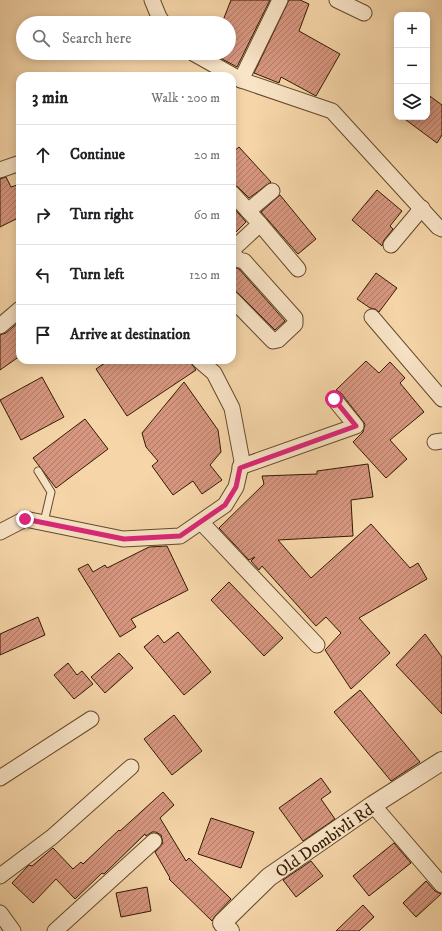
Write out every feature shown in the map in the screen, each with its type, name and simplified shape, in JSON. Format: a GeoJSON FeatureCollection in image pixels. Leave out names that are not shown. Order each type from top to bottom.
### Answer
{"type":"FeatureCollection","features":[{"type":"Feature","properties":{"kind":"street"},"geometry":{"type":"LineString","coordinates":[[152,0],[159,16]]}},
{"type":"Feature","properties":{"kind":"street"},"geometry":{"type":"LineString","coordinates":[[241,80],[280,0]]}},
{"type":"Feature","properties":{"kind":"street"},"geometry":{"type":"LineString","coordinates":[[337,0],[364,13]]}},
{"type":"Feature","properties":{"kind":"street"},"geometry":{"type":"LineString","coordinates":[[206,60],[227,72]]}},
{"type":"Feature","properties":{"kind":"street"},"geometry":{"type":"LineString","coordinates":[[236,77],[332,111],[438,227],[442,229]]}},
{"type":"Feature","properties":{"kind":"street"},"geometry":{"type":"LineString","coordinates":[[0,170],[16,164]]}},
{"type":"Feature","properties":{"kind":"street"},"geometry":{"type":"LineString","coordinates":[[248,211],[272,190]]}},
{"type":"Feature","properties":{"kind":"street"},"geometry":{"type":"LineString","coordinates":[[236,198],[298,269]]}},
{"type":"Feature","properties":{"kind":"street"},"geometry":{"type":"LineString","coordinates":[[391,245],[422,208]]}},
{"type":"Feature","properties":{"kind":"street"},"geometry":{"type":"LineString","coordinates":[[236,254],[260,224]]}},
{"type":"Feature","properties":{"kind":"street"},"geometry":{"type":"LineString","coordinates":[[236,258],[244,261],[295,318],[295,324],[278,340],[273,341],[236,303]]}},
{"type":"Feature","properties":{"kind":"street"},"geometry":{"type":"LineString","coordinates":[[0,326],[16,312]]}},
{"type":"Feature","properties":{"kind":"street"},"geometry":{"type":"LineString","coordinates":[[372,317],[442,399]]}},
{"type":"Feature","properties":{"kind":"street"},"geometry":{"type":"LineString","coordinates":[[0,532],[25,519],[124,539],[180,536],[225,505],[236,487],[242,461],[232,408],[214,373],[204,364]]}},
{"type":"Feature","properties":{"kind":"street"},"geometry":{"type":"LineString","coordinates":[[240,468],[356,426],[334,399]]}},
{"type":"Feature","properties":{"kind":"street"},"geometry":{"type":"LineString","coordinates":[[201,522],[317,645]]}},
{"type":"Feature","properties":{"kind":"street"},"geometry":{"type":"LineString","coordinates":[[0,778],[91,719]]}},
{"type":"Feature","properties":{"kind":"street","name":"Old Dombivli Rd"},"geometry":{"type":"LineString","coordinates":[[223,928],[270,877],[373,805],[442,761]]}},
{"type":"Feature","properties":{"kind":"street"},"geometry":{"type":"LineString","coordinates":[[0,876],[52,837],[131,767]]}},
{"type":"Feature","properties":{"kind":"street"},"geometry":{"type":"LineString","coordinates":[[373,805],[442,885]]}},
{"type":"Feature","properties":{"kind":"street"},"geometry":{"type":"LineString","coordinates":[[55,931],[154,840]]}},
{"type":"Feature","properties":{"kind":"street"},"geometry":{"type":"LineString","coordinates":[[0,914],[13,931]]}},
{"type":"Feature","properties":{"kind":"lane"},"geometry":{"type":"LineString","coordinates":[[38,471],[51,492],[44,522]]}},
{"type":"Feature","properties":{"kind":"building"},"geometry":{"type":"Polygon","coordinates":[[[231,0],[270,0],[237,67],[224,60],[236,60],[236,16],[225,16],[231,0]]]}},
{"type":"Feature","properties":{"kind":"building"},"geometry":{"type":"Polygon","coordinates":[[[289,0],[300,0],[309,4],[299,31],[340,54],[316,96],[281,77],[279,83],[254,73],[289,0]]]}},
{"type":"Feature","properties":{"kind":"building"},"geometry":{"type":"Polygon","coordinates":[[[430,96],[442,105],[442,135],[437,143],[406,120],[430,120],[430,96]]]}},
{"type":"Feature","properties":{"kind":"building"},"geometry":{"type":"Polygon","coordinates":[[[239,147],[271,182],[249,198],[236,186],[236,150],[239,147]]]}},
{"type":"Feature","properties":{"kind":"building"},"geometry":{"type":"Polygon","coordinates":[[[6,177],[11,187],[16,185],[16,219],[0,227],[0,179],[6,177]]]}},
{"type":"Feature","properties":{"kind":"building"},"geometry":{"type":"Polygon","coordinates":[[[377,190],[402,211],[390,226],[393,229],[384,240],[382,246],[352,220],[377,190]]]}},
{"type":"Feature","properties":{"kind":"building"},"geometry":{"type":"Polygon","coordinates":[[[280,195],[316,239],[298,254],[261,212],[280,195]]]}},
{"type":"Feature","properties":{"kind":"building"},"geometry":{"type":"Polygon","coordinates":[[[236,211],[246,222],[236,232],[236,211]]]}},
{"type":"Feature","properties":{"kind":"building"},"geometry":{"type":"Polygon","coordinates":[[[236,268],[239,269],[285,321],[275,330],[236,292],[236,268]]]}},
{"type":"Feature","properties":{"kind":"building"},"geometry":{"type":"Polygon","coordinates":[[[376,273],[397,288],[379,312],[357,299],[376,273]]]}},
{"type":"Feature","properties":{"kind":"building"},"geometry":{"type":"Polygon","coordinates":[[[16,324],[16,359],[0,370],[0,335],[6,333],[16,324]]]}},
{"type":"Feature","properties":{"kind":"building"},"geometry":{"type":"Polygon","coordinates":[[[366,361],[379,373],[390,362],[405,378],[400,383],[424,412],[390,440],[407,459],[386,478],[353,442],[363,432],[365,424],[341,393],[336,390],[366,361]]]}},
{"type":"Feature","properties":{"kind":"building"},"geometry":{"type":"Polygon","coordinates":[[[103,364],[192,364],[196,370],[127,416],[96,369],[103,364]]]}},
{"type":"Feature","properties":{"kind":"building"},"geometry":{"type":"Polygon","coordinates":[[[42,377],[64,417],[21,440],[0,400],[42,377]]]}},
{"type":"Feature","properties":{"kind":"building"},"geometry":{"type":"Polygon","coordinates":[[[184,382],[218,430],[221,452],[210,465],[222,480],[202,494],[193,481],[173,495],[152,466],[158,461],[146,447],[142,433],[184,382]]]}},
{"type":"Feature","properties":{"kind":"building"},"geometry":{"type":"Polygon","coordinates":[[[85,419],[108,449],[56,488],[33,458],[85,419]]]}},
{"type":"Feature","properties":{"kind":"building"},"geometry":{"type":"Polygon","coordinates":[[[368,464],[373,497],[351,500],[353,536],[278,540],[311,578],[371,524],[410,568],[418,563],[427,579],[359,618],[390,653],[351,689],[325,650],[341,633],[326,617],[316,626],[262,566],[259,570],[251,561],[255,557],[249,560],[219,528],[264,484],[262,476],[317,474],[317,471],[368,464]]]}},
{"type":"Feature","properties":{"kind":"building"},"geometry":{"type":"Polygon","coordinates":[[[167,546],[188,590],[131,619],[136,627],[120,637],[78,569],[88,564],[93,572],[105,565],[107,568],[149,547],[167,546]]]}},
{"type":"Feature","properties":{"kind":"building"},"geometry":{"type":"Polygon","coordinates":[[[229,582],[283,638],[264,656],[211,600],[229,582]]]}},
{"type":"Feature","properties":{"kind":"building"},"geometry":{"type":"Polygon","coordinates":[[[38,617],[45,635],[0,655],[0,634],[38,617]]]}},
{"type":"Feature","properties":{"kind":"building"},"geometry":{"type":"Polygon","coordinates":[[[178,632],[211,672],[184,695],[144,647],[158,635],[164,643],[178,632]]]}},
{"type":"Feature","properties":{"kind":"building"},"geometry":{"type":"Polygon","coordinates":[[[425,634],[442,657],[442,714],[396,665],[425,634]]]}},
{"type":"Feature","properties":{"kind":"building"},"geometry":{"type":"Polygon","coordinates":[[[119,653],[133,668],[105,693],[91,677],[119,653]]]}},
{"type":"Feature","properties":{"kind":"building"},"geometry":{"type":"Polygon","coordinates":[[[68,663],[77,675],[82,671],[93,684],[74,699],[54,675],[68,663]]]}},
{"type":"Feature","properties":{"kind":"building"},"geometry":{"type":"Polygon","coordinates":[[[360,690],[420,762],[391,781],[334,712],[360,690]]]}},
{"type":"Feature","properties":{"kind":"building"},"geometry":{"type":"Polygon","coordinates":[[[174,715],[202,751],[172,775],[144,739],[174,715]]]}},
{"type":"Feature","properties":{"kind":"building"},"geometry":{"type":"Polygon","coordinates":[[[321,778],[331,792],[321,799],[335,819],[303,841],[279,808],[321,778]]]}},
{"type":"Feature","properties":{"kind":"building"},"geometry":{"type":"Polygon","coordinates":[[[163,792],[174,805],[160,818],[186,861],[189,858],[231,899],[212,921],[169,879],[170,878],[155,852],[163,843],[161,835],[156,832],[152,832],[146,836],[145,834],[104,874],[102,873],[75,899],[56,879],[33,903],[12,883],[29,865],[32,866],[53,848],[73,869],[81,862],[83,864],[163,792]]]}},
{"type":"Feature","properties":{"kind":"building"},"geometry":{"type":"Polygon","coordinates":[[[211,818],[254,832],[241,868],[198,854],[211,818]]]}},
{"type":"Feature","properties":{"kind":"building"},"geometry":{"type":"Polygon","coordinates":[[[394,843],[411,863],[369,896],[353,876],[394,843]]]}},
{"type":"Feature","properties":{"kind":"building"},"geometry":{"type":"Polygon","coordinates":[[[311,861],[323,876],[296,897],[283,880],[311,861]]]}},
{"type":"Feature","properties":{"kind":"building"},"geometry":{"type":"Polygon","coordinates":[[[426,881],[435,891],[441,894],[416,917],[403,903],[426,881]]]}},
{"type":"Feature","properties":{"kind":"building"},"geometry":{"type":"Polygon","coordinates":[[[147,887],[151,911],[121,917],[116,893],[147,887]]]}},
{"type":"Feature","properties":{"kind":"building"},"geometry":{"type":"Polygon","coordinates":[[[363,905],[374,917],[359,931],[336,931],[363,905]]]}},
{"type":"Feature","properties":{"kind":"route"},"geometry":{"type":"LineString","coordinates":[[25,519],[124,539],[180,536],[225,505],[236,487],[240,468],[356,426],[334,399]]}}]}
